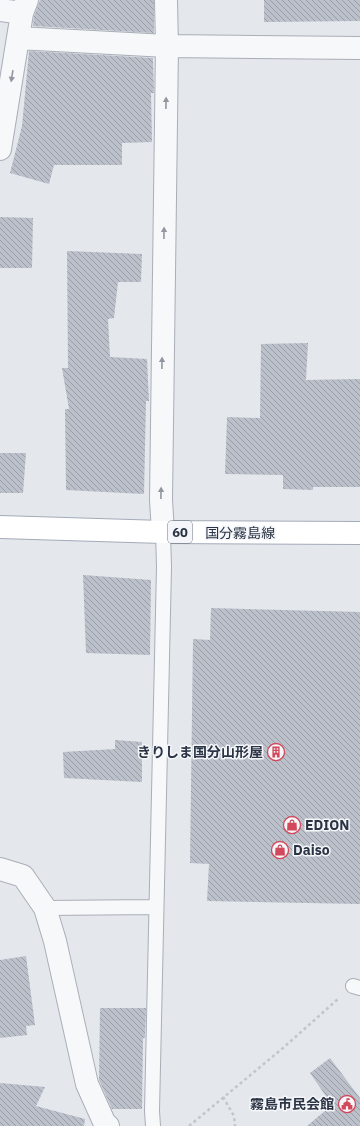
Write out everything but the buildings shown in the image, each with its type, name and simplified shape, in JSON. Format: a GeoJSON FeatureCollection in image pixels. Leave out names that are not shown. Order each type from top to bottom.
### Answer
{"type":"FeatureCollection","features":[{"type":"Feature","properties":{"kind":"main road","name":"国分霧島線"},"geometry":{"type":"LineString","coordinates":[[0,527],[163,532],[360,534]]}},
{"type":"Feature","properties":{"kind":"street"},"geometry":{"type":"LineString","coordinates":[[163,532],[160,500],[167,46],[166,0]]}},
{"type":"Feature","properties":{"kind":"street"},"geometry":{"type":"LineString","coordinates":[[0,10],[24,7],[0,149]]}},
{"type":"Feature","properties":{"kind":"street"},"geometry":{"type":"LineString","coordinates":[[18,38],[167,46],[360,48]]}},
{"type":"Feature","properties":{"kind":"street"},"geometry":{"type":"LineString","coordinates":[[0,869],[23,876],[46,908],[55,941],[87,1084],[108,1126]]}},
{"type":"Feature","properties":{"kind":"lane"},"geometry":{"type":"LineString","coordinates":[[153,1126],[156,907],[164,567],[163,532]]}},
{"type":"Feature","properties":{"kind":"lane"},"geometry":{"type":"LineString","coordinates":[[46,908],[156,907]]}},
{"type":"Feature","properties":{"kind":"path"},"geometry":{"type":"LineString","coordinates":[[189,1126],[357,987]]}},
{"type":"Feature","properties":{"kind":"path"},"geometry":{"type":"LineString","coordinates":[[223,1097],[234,1116],[235,1126]]}},
{"type":"Feature","properties":{"kind":"place","name":"きりしま国分山形屋"},"geometry":{"type":"Point","coordinates":[276,752]}},
{"type":"Feature","properties":{"kind":"place","name":"EDION"},"geometry":{"type":"Point","coordinates":[292,825]}},
{"type":"Feature","properties":{"kind":"place","name":"Daiso"},"geometry":{"type":"Point","coordinates":[280,850]}},
{"type":"Feature","properties":{"kind":"place","name":"霧島市民会館"},"geometry":{"type":"Point","coordinates":[347,1104]}}]}
